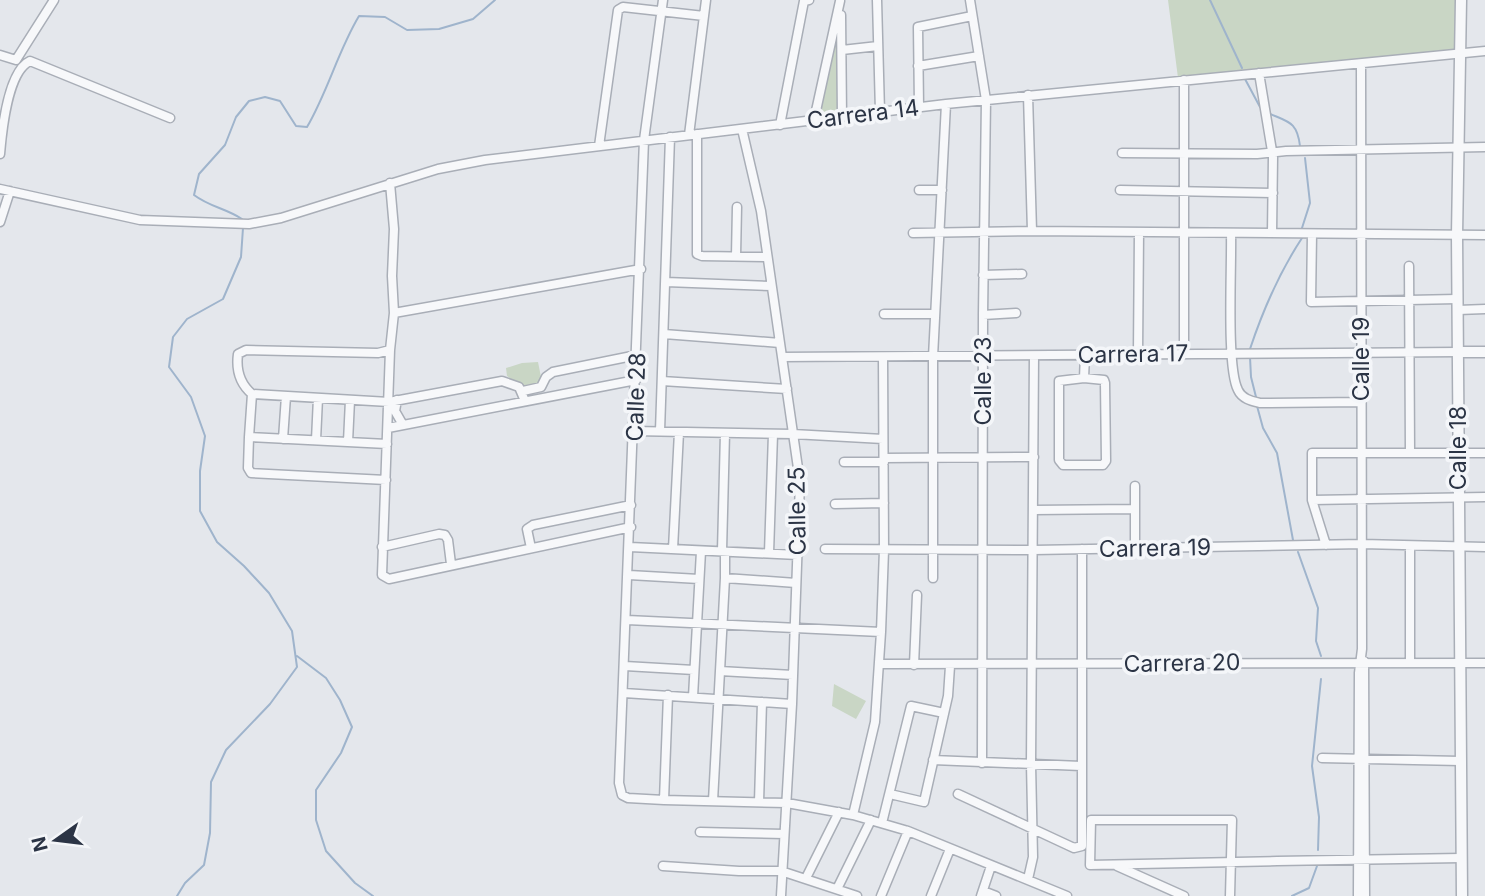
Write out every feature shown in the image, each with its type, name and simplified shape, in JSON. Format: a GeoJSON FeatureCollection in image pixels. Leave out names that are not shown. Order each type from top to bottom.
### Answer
{"type":"FeatureCollection","features":[{"type":"Feature","properties":{"kind":"street"},"geometry":{"type":"LineString","coordinates":[[0,55],[16,60],[54,0]]}},
{"type":"Feature","properties":{"kind":"street","name":"Calle 28"},"geometry":{"type":"LineString","coordinates":[[663,0],[644,140],[619,783],[622,795],[628,798],[664,800]]}},
{"type":"Feature","properties":{"kind":"street"},"geometry":{"type":"LineString","coordinates":[[706,0],[693,135],[695,248],[697,254],[702,256],[767,257]]}},
{"type":"Feature","properties":{"kind":"street"},"geometry":{"type":"LineString","coordinates":[[780,125],[804,1],[810,0]]}},
{"type":"Feature","properties":{"kind":"street"},"geometry":{"type":"LineString","coordinates":[[877,0],[880,112]]}},
{"type":"Feature","properties":{"kind":"street","name":"Calle 23"},"geometry":{"type":"LineString","coordinates":[[970,0],[986,100],[982,356],[982,763]]}},
{"type":"Feature","properties":{"kind":"street","name":"Calle 18"},"geometry":{"type":"LineString","coordinates":[[1461,0],[1457,305],[1462,896]]}},
{"type":"Feature","properties":{"kind":"street"},"geometry":{"type":"LineString","coordinates":[[840,1],[842,117]]}},
{"type":"Feature","properties":{"kind":"street"},"geometry":{"type":"LineString","coordinates":[[814,120],[840,1]]}},
{"type":"Feature","properties":{"kind":"street"},"geometry":{"type":"LineString","coordinates":[[598,146],[618,10],[620,8],[704,16]]}},
{"type":"Feature","properties":{"kind":"street"},"geometry":{"type":"LineString","coordinates":[[919,107],[918,27],[972,16]]}},
{"type":"Feature","properties":{"kind":"street"},"geometry":{"type":"LineString","coordinates":[[842,50],[878,46]]}},
{"type":"Feature","properties":{"kind":"street","name":"Carrera 14"},"geometry":{"type":"LineString","coordinates":[[0,189],[140,220],[248,224],[281,218],[438,169],[485,160],[946,103],[1485,51]]}},
{"type":"Feature","properties":{"kind":"street"},"geometry":{"type":"LineString","coordinates":[[918,66],[979,56]]}},
{"type":"Feature","properties":{"kind":"street"},"geometry":{"type":"LineString","coordinates":[[0,154],[12,85],[23,65],[30,61],[170,118]]}},
{"type":"Feature","properties":{"kind":"street","name":"Calle 19"},"geometry":{"type":"LineString","coordinates":[[1361,64],[1362,859],[1365,896]]}},
{"type":"Feature","properties":{"kind":"street"},"geometry":{"type":"LineString","coordinates":[[1259,73],[1273,157],[1272,233]]}},
{"type":"Feature","properties":{"kind":"street"},"geometry":{"type":"LineString","coordinates":[[1184,80],[1184,354]]}},
{"type":"Feature","properties":{"kind":"street"},"geometry":{"type":"LineString","coordinates":[[1028,95],[1032,231]]}},
{"type":"Feature","properties":{"kind":"street"},"geometry":{"type":"LineString","coordinates":[[933,578],[933,357],[946,103]]}},
{"type":"Feature","properties":{"kind":"street","name":"Calle 25"},"geometry":{"type":"LineString","coordinates":[[742,129],[761,211],[800,482],[792,704],[780,896]]}},
{"type":"Feature","properties":{"kind":"street"},"geometry":{"type":"LineString","coordinates":[[660,432],[670,137]]}},
{"type":"Feature","properties":{"kind":"street"},"geometry":{"type":"LineString","coordinates":[[1122,153],[1485,147]]}},
{"type":"Feature","properties":{"kind":"street"},"geometry":{"type":"LineString","coordinates":[[390,183],[394,221],[394,313],[390,350],[393,401],[403,425]]}},
{"type":"Feature","properties":{"kind":"street"},"geometry":{"type":"LineString","coordinates":[[919,190],[942,190]]}},
{"type":"Feature","properties":{"kind":"street"},"geometry":{"type":"LineString","coordinates":[[1120,190],[1273,193]]}},
{"type":"Feature","properties":{"kind":"street"},"geometry":{"type":"LineString","coordinates":[[0,222],[10,191]]}},
{"type":"Feature","properties":{"kind":"street"},"geometry":{"type":"LineString","coordinates":[[736,256],[737,207]]}},
{"type":"Feature","properties":{"kind":"street"},"geometry":{"type":"LineString","coordinates":[[913,233],[1032,231],[1485,235]]}},
{"type":"Feature","properties":{"kind":"street"},"geometry":{"type":"LineString","coordinates":[[1138,354],[1139,232]]}},
{"type":"Feature","properties":{"kind":"street"},"geometry":{"type":"LineString","coordinates":[[1231,233],[1232,352],[1234,379],[1240,394],[1261,403],[1361,402]]}},
{"type":"Feature","properties":{"kind":"street"},"geometry":{"type":"LineString","coordinates":[[1312,234],[1311,302],[1409,300],[1485,309]]}},
{"type":"Feature","properties":{"kind":"street"},"geometry":{"type":"LineString","coordinates":[[1409,266],[1409,453]]}},
{"type":"Feature","properties":{"kind":"street"},"geometry":{"type":"LineString","coordinates":[[394,313],[641,269]]}},
{"type":"Feature","properties":{"kind":"street"},"geometry":{"type":"LineString","coordinates":[[983,275],[1022,274]]}},
{"type":"Feature","properties":{"kind":"street"},"geometry":{"type":"LineString","coordinates":[[666,282],[771,286]]}},
{"type":"Feature","properties":{"kind":"street"},"geometry":{"type":"LineString","coordinates":[[983,315],[1016,313]]}},
{"type":"Feature","properties":{"kind":"street"},"geometry":{"type":"LineString","coordinates":[[884,314],[935,314]]}},
{"type":"Feature","properties":{"kind":"street"},"geometry":{"type":"LineString","coordinates":[[664,334],[780,343]]}},
{"type":"Feature","properties":{"kind":"street"},"geometry":{"type":"LineString","coordinates":[[386,480],[251,473],[248,468],[251,394],[242,382],[237,365],[238,354],[246,350],[378,353],[390,350]]}},
{"type":"Feature","properties":{"kind":"street","name":"Carrera 17"},"geometry":{"type":"LineString","coordinates":[[782,357],[1485,352]]}},
{"type":"Feature","properties":{"kind":"street"},"geometry":{"type":"LineString","coordinates":[[523,391],[539,388],[553,372],[637,355]]}},
{"type":"Feature","properties":{"kind":"street"},"geometry":{"type":"LineString","coordinates":[[1084,355],[1084,378]]}},
{"type":"Feature","properties":{"kind":"street"},"geometry":{"type":"LineString","coordinates":[[1028,879],[1033,865],[1031,764],[1034,356]]}},
{"type":"Feature","properties":{"kind":"street"},"geometry":{"type":"LineString","coordinates":[[853,815],[875,722],[879,664],[884,550],[883,357]]}},
{"type":"Feature","properties":{"kind":"street"},"geometry":{"type":"LineString","coordinates":[[1084,378],[1104,380],[1105,383],[1106,461],[1103,465],[1063,466],[1059,460],[1059,381],[1084,378]]}},
{"type":"Feature","properties":{"kind":"street"},"geometry":{"type":"LineString","coordinates":[[388,428],[636,380]]}},
{"type":"Feature","properties":{"kind":"street"},"geometry":{"type":"LineString","coordinates":[[251,394],[393,401],[502,381],[515,384],[523,391],[525,401]]}},
{"type":"Feature","properties":{"kind":"street"},"geometry":{"type":"LineString","coordinates":[[662,382],[787,389]]}},
{"type":"Feature","properties":{"kind":"street"},"geometry":{"type":"LineString","coordinates":[[544,384],[547,390],[555,395]]}},
{"type":"Feature","properties":{"kind":"street"},"geometry":{"type":"LineString","coordinates":[[282,439],[286,396]]}},
{"type":"Feature","properties":{"kind":"street"},"geometry":{"type":"LineString","coordinates":[[316,440],[318,398]]}},
{"type":"Feature","properties":{"kind":"street"},"geometry":{"type":"LineString","coordinates":[[348,442],[350,400]]}},
{"type":"Feature","properties":{"kind":"street"},"geometry":{"type":"LineString","coordinates":[[393,401],[388,428],[380,569],[384,578],[631,527]]}},
{"type":"Feature","properties":{"kind":"street"},"geometry":{"type":"LineString","coordinates":[[634,431],[774,433],[883,439]]}},
{"type":"Feature","properties":{"kind":"street"},"geometry":{"type":"LineString","coordinates":[[673,549],[679,432]]}},
{"type":"Feature","properties":{"kind":"street"},"geometry":{"type":"LineString","coordinates":[[713,801],[725,578],[725,553],[722,551],[725,433]]}},
{"type":"Feature","properties":{"kind":"street"},"geometry":{"type":"LineString","coordinates":[[769,553],[774,433]]}},
{"type":"Feature","properties":{"kind":"street"},"geometry":{"type":"LineString","coordinates":[[249,438],[387,444]]}},
{"type":"Feature","properties":{"kind":"street"},"geometry":{"type":"LineString","coordinates":[[1326,545],[1312,500],[1312,453],[1485,453]]}},
{"type":"Feature","properties":{"kind":"street"},"geometry":{"type":"LineString","coordinates":[[844,462],[934,457],[1034,457]]}},
{"type":"Feature","properties":{"kind":"street"},"geometry":{"type":"LineString","coordinates":[[1135,486],[1135,548]]}},
{"type":"Feature","properties":{"kind":"street"},"geometry":{"type":"LineString","coordinates":[[1312,500],[1485,497]]}},
{"type":"Feature","properties":{"kind":"street"},"geometry":{"type":"LineString","coordinates":[[835,504],[884,503]]}},
{"type":"Feature","properties":{"kind":"street"},"geometry":{"type":"LineString","coordinates":[[531,548],[527,529],[533,525],[631,505]]}},
{"type":"Feature","properties":{"kind":"street"},"geometry":{"type":"LineString","coordinates":[[1034,510],[1134,509]]}},
{"type":"Feature","properties":{"kind":"street"},"geometry":{"type":"LineString","coordinates":[[382,547],[439,534],[445,535],[451,564]]}},
{"type":"Feature","properties":{"kind":"street","name":"Carrera 19"},"geometry":{"type":"LineString","coordinates":[[825,549],[1034,550],[1362,544],[1485,547]]}},
{"type":"Feature","properties":{"kind":"street"},"geometry":{"type":"LineString","coordinates":[[1410,546],[1410,662]]}},
{"type":"Feature","properties":{"kind":"street"},"geometry":{"type":"LineString","coordinates":[[630,547],[798,555]]}},
{"type":"Feature","properties":{"kind":"street"},"geometry":{"type":"LineString","coordinates":[[958,794],[1079,848],[1083,841],[1082,549]]}},
{"type":"Feature","properties":{"kind":"street"},"geometry":{"type":"LineString","coordinates":[[693,696],[701,551]]}},
{"type":"Feature","properties":{"kind":"street"},"geometry":{"type":"LineString","coordinates":[[629,575],[699,579]]}},
{"type":"Feature","properties":{"kind":"street"},"geometry":{"type":"LineString","coordinates":[[725,578],[796,583]]}},
{"type":"Feature","properties":{"kind":"street"},"geometry":{"type":"LineString","coordinates":[[914,665],[917,595]]}},
{"type":"Feature","properties":{"kind":"street"},"geometry":{"type":"LineString","coordinates":[[627,620],[881,632]]}},
{"type":"Feature","properties":{"kind":"street","name":"Carrera 20"},"geometry":{"type":"LineString","coordinates":[[879,664],[950,666],[1362,660],[1485,663]]}},
{"type":"Feature","properties":{"kind":"street"},"geometry":{"type":"LineString","coordinates":[[625,666],[694,670]]}},
{"type":"Feature","properties":{"kind":"street"},"geometry":{"type":"LineString","coordinates":[[890,794],[924,802],[944,713],[950,666]]}},
{"type":"Feature","properties":{"kind":"street"},"geometry":{"type":"LineString","coordinates":[[720,671],[793,675]]}},
{"type":"Feature","properties":{"kind":"street"},"geometry":{"type":"LineString","coordinates":[[624,693],[792,704]]}},
{"type":"Feature","properties":{"kind":"street"},"geometry":{"type":"LineString","coordinates":[[668,695],[664,800],[787,803],[853,815],[908,831],[1067,896]]}},
{"type":"Feature","properties":{"kind":"street"},"geometry":{"type":"LineString","coordinates":[[759,802],[762,702]]}},
{"type":"Feature","properties":{"kind":"street"},"geometry":{"type":"LineString","coordinates":[[883,823],[911,706],[944,713]]}},
{"type":"Feature","properties":{"kind":"street"},"geometry":{"type":"LineString","coordinates":[[1322,758],[1460,761]]}},
{"type":"Feature","properties":{"kind":"street"},"geometry":{"type":"LineString","coordinates":[[933,760],[1081,766]]}},
{"type":"Feature","properties":{"kind":"street"},"geometry":{"type":"LineString","coordinates":[[806,878],[839,813]]}},
{"type":"Feature","properties":{"kind":"street"},"geometry":{"type":"LineString","coordinates":[[837,889],[871,820]]}},
{"type":"Feature","properties":{"kind":"street"},"geometry":{"type":"LineString","coordinates":[[1230,896],[1231,862],[1232,820],[1091,820],[1090,864],[1231,862],[1362,859],[1461,858]]}},
{"type":"Feature","properties":{"kind":"street"},"geometry":{"type":"LineString","coordinates":[[881,896],[908,831]]}},
{"type":"Feature","properties":{"kind":"street"},"geometry":{"type":"LineString","coordinates":[[700,832],[784,834]]}},
{"type":"Feature","properties":{"kind":"street"},"geometry":{"type":"LineString","coordinates":[[931,896],[950,849]]}},
{"type":"Feature","properties":{"kind":"street","name":"Calle 19"},"geometry":{"type":"LineString","coordinates":[[1359,896],[1362,859]]}},
{"type":"Feature","properties":{"kind":"street"},"geometry":{"type":"LineString","coordinates":[[1112,864],[1184,896]]}},
{"type":"Feature","properties":{"kind":"street"},"geometry":{"type":"LineString","coordinates":[[663,866],[781,871],[857,896]]}},
{"type":"Feature","properties":{"kind":"street"},"geometry":{"type":"LineString","coordinates":[[992,866],[982,893],[996,896]]}},
{"type":"Feature","properties":{"kind":"street"},"geometry":{"type":"LineString","coordinates":[[1041,896],[1044,886]]}},
{"type":"Feature","properties":{"kind":"green space"},"geometry":{"type":"Polygon","coordinates":[[[1168,0],[1456,0],[1455,49],[1178,78],[1168,0]]]}},
{"type":"Feature","properties":{"kind":"green space"},"geometry":{"type":"Polygon","coordinates":[[[836,25],[840,25],[841,115],[817,117],[836,25]]]}},
{"type":"Feature","properties":{"kind":"green space"},"geometry":{"type":"Polygon","coordinates":[[[538,362],[542,382],[523,387],[507,376],[506,368],[538,362]]]}},
{"type":"Feature","properties":{"kind":"green space"},"geometry":{"type":"Polygon","coordinates":[[[834,684],[866,701],[856,719],[832,706],[834,684]]]}},
{"type":"Feature","properties":{"kind":"waterway"},"geometry":{"type":"LineString","coordinates":[[243,222],[236,215],[194,195],[199,174],[225,145],[236,117],[249,101],[265,97],[280,101],[296,126],[307,127],[359,16],[385,17],[407,30],[439,29],[473,19],[495,0]]}},
{"type":"Feature","properties":{"kind":"waterway"},"geometry":{"type":"LineString","coordinates":[[1210,0],[1242,68]]}},
{"type":"Feature","properties":{"kind":"waterway"},"geometry":{"type":"LineString","coordinates":[[1245,79],[1260,107]]}},
{"type":"Feature","properties":{"kind":"waterway"},"geometry":{"type":"LineString","coordinates":[[1268,113],[1294,127],[1300,146]]}},
{"type":"Feature","properties":{"kind":"waterway"},"geometry":{"type":"LineString","coordinates":[[1302,228],[1310,203],[1305,158]]}},
{"type":"Feature","properties":{"kind":"waterway"},"geometry":{"type":"LineString","coordinates":[[177,896],[185,883],[204,865],[210,833],[211,782],[226,750],[270,704],[297,667],[292,631],[269,593],[217,542],[200,511],[200,471],[205,436],[191,397],[169,367],[173,337],[187,319],[223,299],[241,257],[243,228]]}},
{"type":"Feature","properties":{"kind":"waterway"},"geometry":{"type":"LineString","coordinates":[[1250,349],[1272,292],[1302,238]]}},
{"type":"Feature","properties":{"kind":"waterway"},"geometry":{"type":"LineString","coordinates":[[1250,357],[1256,397]]}},
{"type":"Feature","properties":{"kind":"waterway"},"geometry":{"type":"LineString","coordinates":[[1257,406],[1263,428],[1277,453],[1293,540]]}},
{"type":"Feature","properties":{"kind":"waterway"},"geometry":{"type":"LineString","coordinates":[[1298,552],[1318,608],[1316,641],[1321,656]]}},
{"type":"Feature","properties":{"kind":"waterway"},"geometry":{"type":"LineString","coordinates":[[297,656],[326,678],[352,727],[341,753],[316,790],[316,820],[326,851],[355,883],[373,896]]}},
{"type":"Feature","properties":{"kind":"waterway"},"geometry":{"type":"LineString","coordinates":[[1318,850],[1319,817],[1312,766],[1321,679]]}},
{"type":"Feature","properties":{"kind":"waterway"},"geometry":{"type":"LineString","coordinates":[[1292,896],[1309,888],[1317,866]]}}]}
